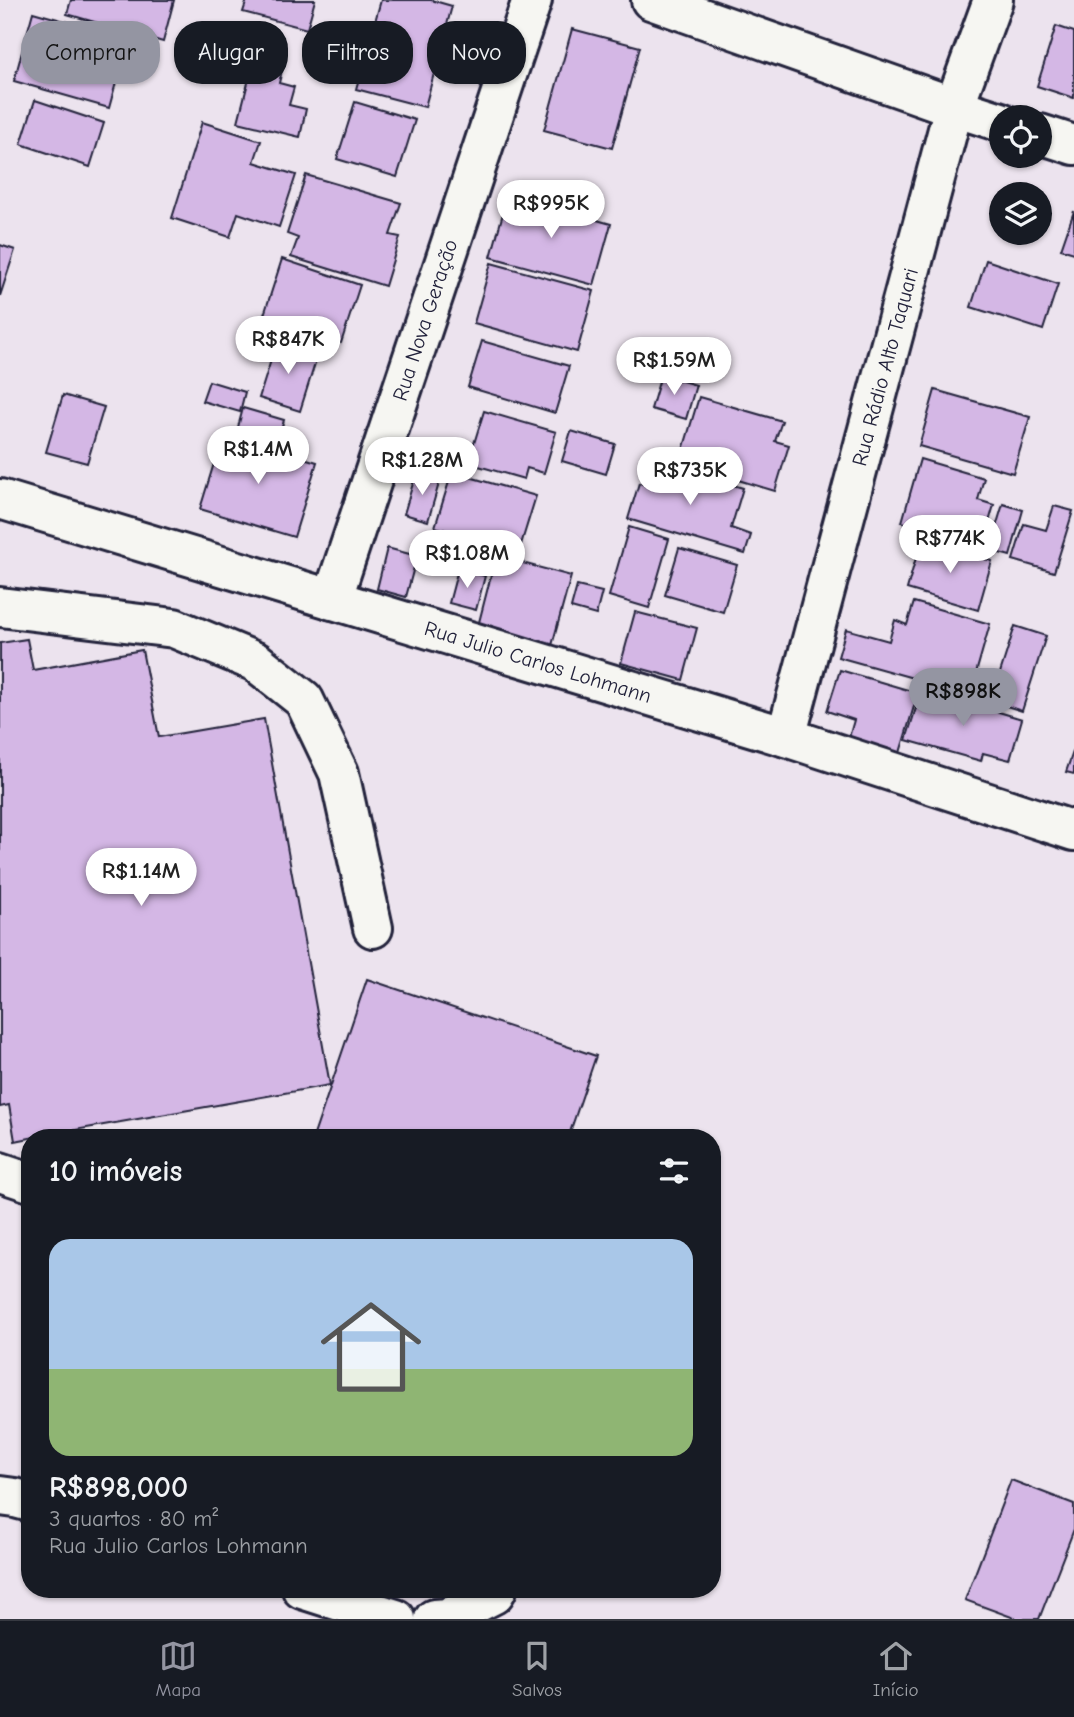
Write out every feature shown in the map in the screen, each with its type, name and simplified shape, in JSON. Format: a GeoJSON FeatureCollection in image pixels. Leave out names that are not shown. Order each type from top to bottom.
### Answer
{"type":"FeatureCollection","features":[{"type":"Feature","properties":{"kind":"street","name":"Rua Nova Geração"},"geometry":{"type":"LineString","coordinates":[[332,600],[532,0]]}},
{"type":"Feature","properties":{"kind":"street"},"geometry":{"type":"LineString","coordinates":[[650,0],[989,118]]}},
{"type":"Feature","properties":{"kind":"street","name":"Rua Rádio Alto Taquari"},"geometry":{"type":"LineString","coordinates":[[786,737],[954,107],[993,0]]}},
{"type":"Feature","properties":{"kind":"street"},"geometry":{"type":"LineString","coordinates":[[1052,138],[1074,145]]}},
{"type":"Feature","properties":{"kind":"street","name":"Rua Julio Carlos Lohmann"},"geometry":{"type":"LineString","coordinates":[[0,499],[786,737],[1074,831]]}},
{"type":"Feature","properties":{"kind":"street"},"geometry":{"type":"LineString","coordinates":[[0,607],[174,628],[256,662],[304,700],[339,773],[373,928]]}},
{"type":"Feature","properties":{"kind":"street"},"geometry":{"type":"LineString","coordinates":[[0,1172],[21,1179]]}},
{"type":"Feature","properties":{"kind":"street"},"geometry":{"type":"LineString","coordinates":[[0,1496],[21,1500]]}},
{"type":"Feature","properties":{"kind":"street"},"geometry":{"type":"LineString","coordinates":[[330,1598],[396,1619]]}},
{"type":"Feature","properties":{"kind":"street"},"geometry":{"type":"LineString","coordinates":[[434,1619],[447,1618],[486,1598]]}},
{"type":"Feature","properties":{"kind":"building"},"geometry":{"type":"Polygon","coordinates":[[[71,0],[174,0],[163,42],[160,41],[160,21],[91,21],[67,14],[71,0]]]}},
{"type":"Feature","properties":{"kind":"building"},"geometry":{"type":"Polygon","coordinates":[[[247,0],[315,0],[309,21],[302,21],[302,28],[288,24],[288,21],[277,21],[243,12],[247,0]]]}},
{"type":"Feature","properties":{"kind":"building"},"geometry":{"type":"Polygon","coordinates":[[[381,0],[431,0],[452,6],[448,21],[427,21],[427,84],[431,84],[425,107],[356,89],[357,84],[413,84],[413,21],[375,21],[381,0]]]}},
{"type":"Feature","properties":{"kind":"building"},"geometry":{"type":"Polygon","coordinates":[[[33,12],[65,21],[31,21],[33,12]]]}},
{"type":"Feature","properties":{"kind":"building"},"geometry":{"type":"Polygon","coordinates":[[[1056,26],[1074,32],[1074,98],[1037,86],[1056,26]]]}},
{"type":"Feature","properties":{"kind":"building"},"geometry":{"type":"Polygon","coordinates":[[[572,29],[640,47],[612,148],[544,130],[572,29]]]}},
{"type":"Feature","properties":{"kind":"building"},"geometry":{"type":"Polygon","coordinates":[[[21,56],[21,83],[14,81],[21,56]]]}},
{"type":"Feature","properties":{"kind":"building"},"geometry":{"type":"Polygon","coordinates":[[[25,84],[116,84],[109,108],[25,84]]]}},
{"type":"Feature","properties":{"kind":"building"},"geometry":{"type":"Polygon","coordinates":[[[248,84],[283,84],[294,87],[289,105],[306,109],[300,137],[238,122],[248,84]]]}},
{"type":"Feature","properties":{"kind":"building"},"geometry":{"type":"Polygon","coordinates":[[[35,100],[104,123],[90,167],[21,144],[35,100]]]}},
{"type":"Feature","properties":{"kind":"building"},"geometry":{"type":"Polygon","coordinates":[[[355,102],[415,120],[397,177],[337,159],[355,102]]]}},
{"type":"Feature","properties":{"kind":"building"},"geometry":{"type":"Polygon","coordinates":[[[202,122],[261,141],[254,162],[296,175],[279,227],[238,213],[230,237],[172,218],[202,122]]]}},
{"type":"Feature","properties":{"kind":"building"},"geometry":{"type":"Polygon","coordinates":[[[306,175],[401,203],[390,235],[400,237],[385,286],[291,257],[298,238],[287,234],[306,175]]]}},
{"type":"Feature","properties":{"kind":"building"},"geometry":{"type":"Polygon","coordinates":[[[508,195],[611,224],[594,285],[491,257],[508,195]]]}},
{"type":"Feature","properties":{"kind":"building"},"geometry":{"type":"Polygon","coordinates":[[[1074,211],[1074,253],[1061,249],[1074,211]]]}},
{"type":"Feature","properties":{"kind":"building"},"geometry":{"type":"Polygon","coordinates":[[[0,245],[15,250],[0,296],[0,245]]]}},
{"type":"Feature","properties":{"kind":"building"},"geometry":{"type":"Polygon","coordinates":[[[282,259],[360,285],[341,343],[263,318],[282,259]]]}},
{"type":"Feature","properties":{"kind":"building"},"geometry":{"type":"Polygon","coordinates":[[[986,260],[1058,284],[1043,330],[971,307],[986,260]]]}},
{"type":"Feature","properties":{"kind":"building"},"geometry":{"type":"Polygon","coordinates":[[[491,263],[594,291],[577,352],[474,323],[491,263]]]}},
{"type":"Feature","properties":{"kind":"building"},"geometry":{"type":"Polygon","coordinates":[[[277,341],[318,354],[300,411],[259,398],[277,341]]]}},
{"type":"Feature","properties":{"kind":"building"},"geometry":{"type":"Polygon","coordinates":[[[482,341],[569,366],[555,413],[468,387],[482,341]]]}},
{"type":"Feature","properties":{"kind":"building"},"geometry":{"type":"Polygon","coordinates":[[[661,375],[696,385],[686,419],[651,409],[661,375]]]}},
{"type":"Feature","properties":{"kind":"building"},"geometry":{"type":"Polygon","coordinates":[[[209,381],[245,392],[240,412],[202,401],[209,381]]]}},
{"type":"Feature","properties":{"kind":"building"},"geometry":{"type":"Polygon","coordinates":[[[935,390],[1030,417],[1013,473],[919,446],[935,390]]]}},
{"type":"Feature","properties":{"kind":"building"},"geometry":{"type":"Polygon","coordinates":[[[63,395],[104,407],[87,463],[46,452],[63,395]]]}},
{"type":"Feature","properties":{"kind":"building"},"geometry":{"type":"Polygon","coordinates":[[[699,397],[782,421],[775,441],[789,445],[775,491],[688,465],[692,453],[683,450],[699,397]]]}},
{"type":"Feature","properties":{"kind":"building"},"geometry":{"type":"Polygon","coordinates":[[[243,408],[284,420],[276,447],[236,435],[243,408]]]}},
{"type":"Feature","properties":{"kind":"building"},"geometry":{"type":"Polygon","coordinates":[[[484,411],[556,432],[544,473],[527,468],[524,479],[468,463],[484,411]]]}},
{"type":"Feature","properties":{"kind":"building"},"geometry":{"type":"Polygon","coordinates":[[[571,431],[615,444],[606,474],[562,461],[571,431]]]}},
{"type":"Feature","properties":{"kind":"building"},"geometry":{"type":"Polygon","coordinates":[[[223,434],[317,462],[294,537],[200,509],[223,434]]]}},
{"type":"Feature","properties":{"kind":"building"},"geometry":{"type":"Polygon","coordinates":[[[920,459],[984,478],[978,500],[994,505],[982,546],[902,522],[920,459]]]}},
{"type":"Feature","properties":{"kind":"building"},"geometry":{"type":"Polygon","coordinates":[[[654,461],[743,488],[731,528],[751,535],[745,554],[628,519],[639,483],[647,485],[654,461]]]}},
{"type":"Feature","properties":{"kind":"building"},"geometry":{"type":"Polygon","coordinates":[[[452,472],[536,496],[519,551],[435,527],[452,472]]]}},
{"type":"Feature","properties":{"kind":"building"},"geometry":{"type":"Polygon","coordinates":[[[416,473],[440,480],[428,521],[404,514],[416,473]]]}},
{"type":"Feature","properties":{"kind":"building"},"geometry":{"type":"Polygon","coordinates":[[[1003,504],[1023,510],[1010,556],[989,550],[1003,504]]]}},
{"type":"Feature","properties":{"kind":"building"},"geometry":{"type":"Polygon","coordinates":[[[1054,506],[1073,511],[1054,572],[1013,560],[1024,524],[1046,530],[1054,506]]]}},
{"type":"Feature","properties":{"kind":"building"},"geometry":{"type":"Polygon","coordinates":[[[629,527],[669,539],[649,608],[609,596],[629,527]]]}},
{"type":"Feature","properties":{"kind":"building"},"geometry":{"type":"Polygon","coordinates":[[[921,540],[992,561],[978,610],[907,589],[921,540]]]}},
{"type":"Feature","properties":{"kind":"building"},"geometry":{"type":"Polygon","coordinates":[[[387,548],[417,556],[406,597],[377,589],[387,548]]]}},
{"type":"Feature","properties":{"kind":"building"},"geometry":{"type":"Polygon","coordinates":[[[679,548],[737,565],[723,612],[665,595],[679,548]]]}},
{"type":"Feature","properties":{"kind":"building"},"geometry":{"type":"Polygon","coordinates":[[[496,556],[571,576],[551,649],[477,630],[496,556]]]}},
{"type":"Feature","properties":{"kind":"building"},"geometry":{"type":"Polygon","coordinates":[[[458,569],[485,576],[476,610],[449,603],[458,569]]]}},
{"type":"Feature","properties":{"kind":"building"},"geometry":{"type":"Polygon","coordinates":[[[577,586],[602,592],[596,615],[571,608],[577,586]]]}},
{"type":"Feature","properties":{"kind":"building"},"geometry":{"type":"Polygon","coordinates":[[[914,602],[990,624],[970,694],[838,657],[846,629],[889,641],[895,620],[907,625],[914,602]]]}},
{"type":"Feature","properties":{"kind":"building"},"geometry":{"type":"Polygon","coordinates":[[[635,612],[697,628],[683,680],[621,663],[635,612]]]}},
{"type":"Feature","properties":{"kind":"building"},"geometry":{"type":"Polygon","coordinates":[[[1015,626],[1046,636],[1022,711],[991,701],[1015,626]]]}},
{"type":"Feature","properties":{"kind":"building"},"geometry":{"type":"Polygon","coordinates":[[[27,639],[33,670],[142,650],[159,737],[264,719],[330,1085],[82,1129],[21,1129],[21,1140],[15,1141],[9,1105],[0,1107],[0,643],[27,639]]]}},
{"type":"Feature","properties":{"kind":"building"},"geometry":{"type":"Polygon","coordinates":[[[840,670],[918,693],[899,756],[848,741],[854,720],[827,711],[840,670]]]}},
{"type":"Feature","properties":{"kind":"building"},"geometry":{"type":"Polygon","coordinates":[[[922,689],[1022,719],[1010,760],[983,753],[981,761],[906,740],[922,689]]]}},
{"type":"Feature","properties":{"kind":"building"},"geometry":{"type":"Polygon","coordinates":[[[1074,749],[1074,774],[1066,772],[1074,749]]]}},
{"type":"Feature","properties":{"kind":"building"},"geometry":{"type":"Polygon","coordinates":[[[367,979],[596,1056],[571,1129],[316,1129],[367,979]]]}},
{"type":"Feature","properties":{"kind":"building"},"geometry":{"type":"Polygon","coordinates":[[[1011,1480],[1074,1504],[1074,1529],[1039,1619],[1017,1619],[965,1600],[1011,1480]]]}}]}
